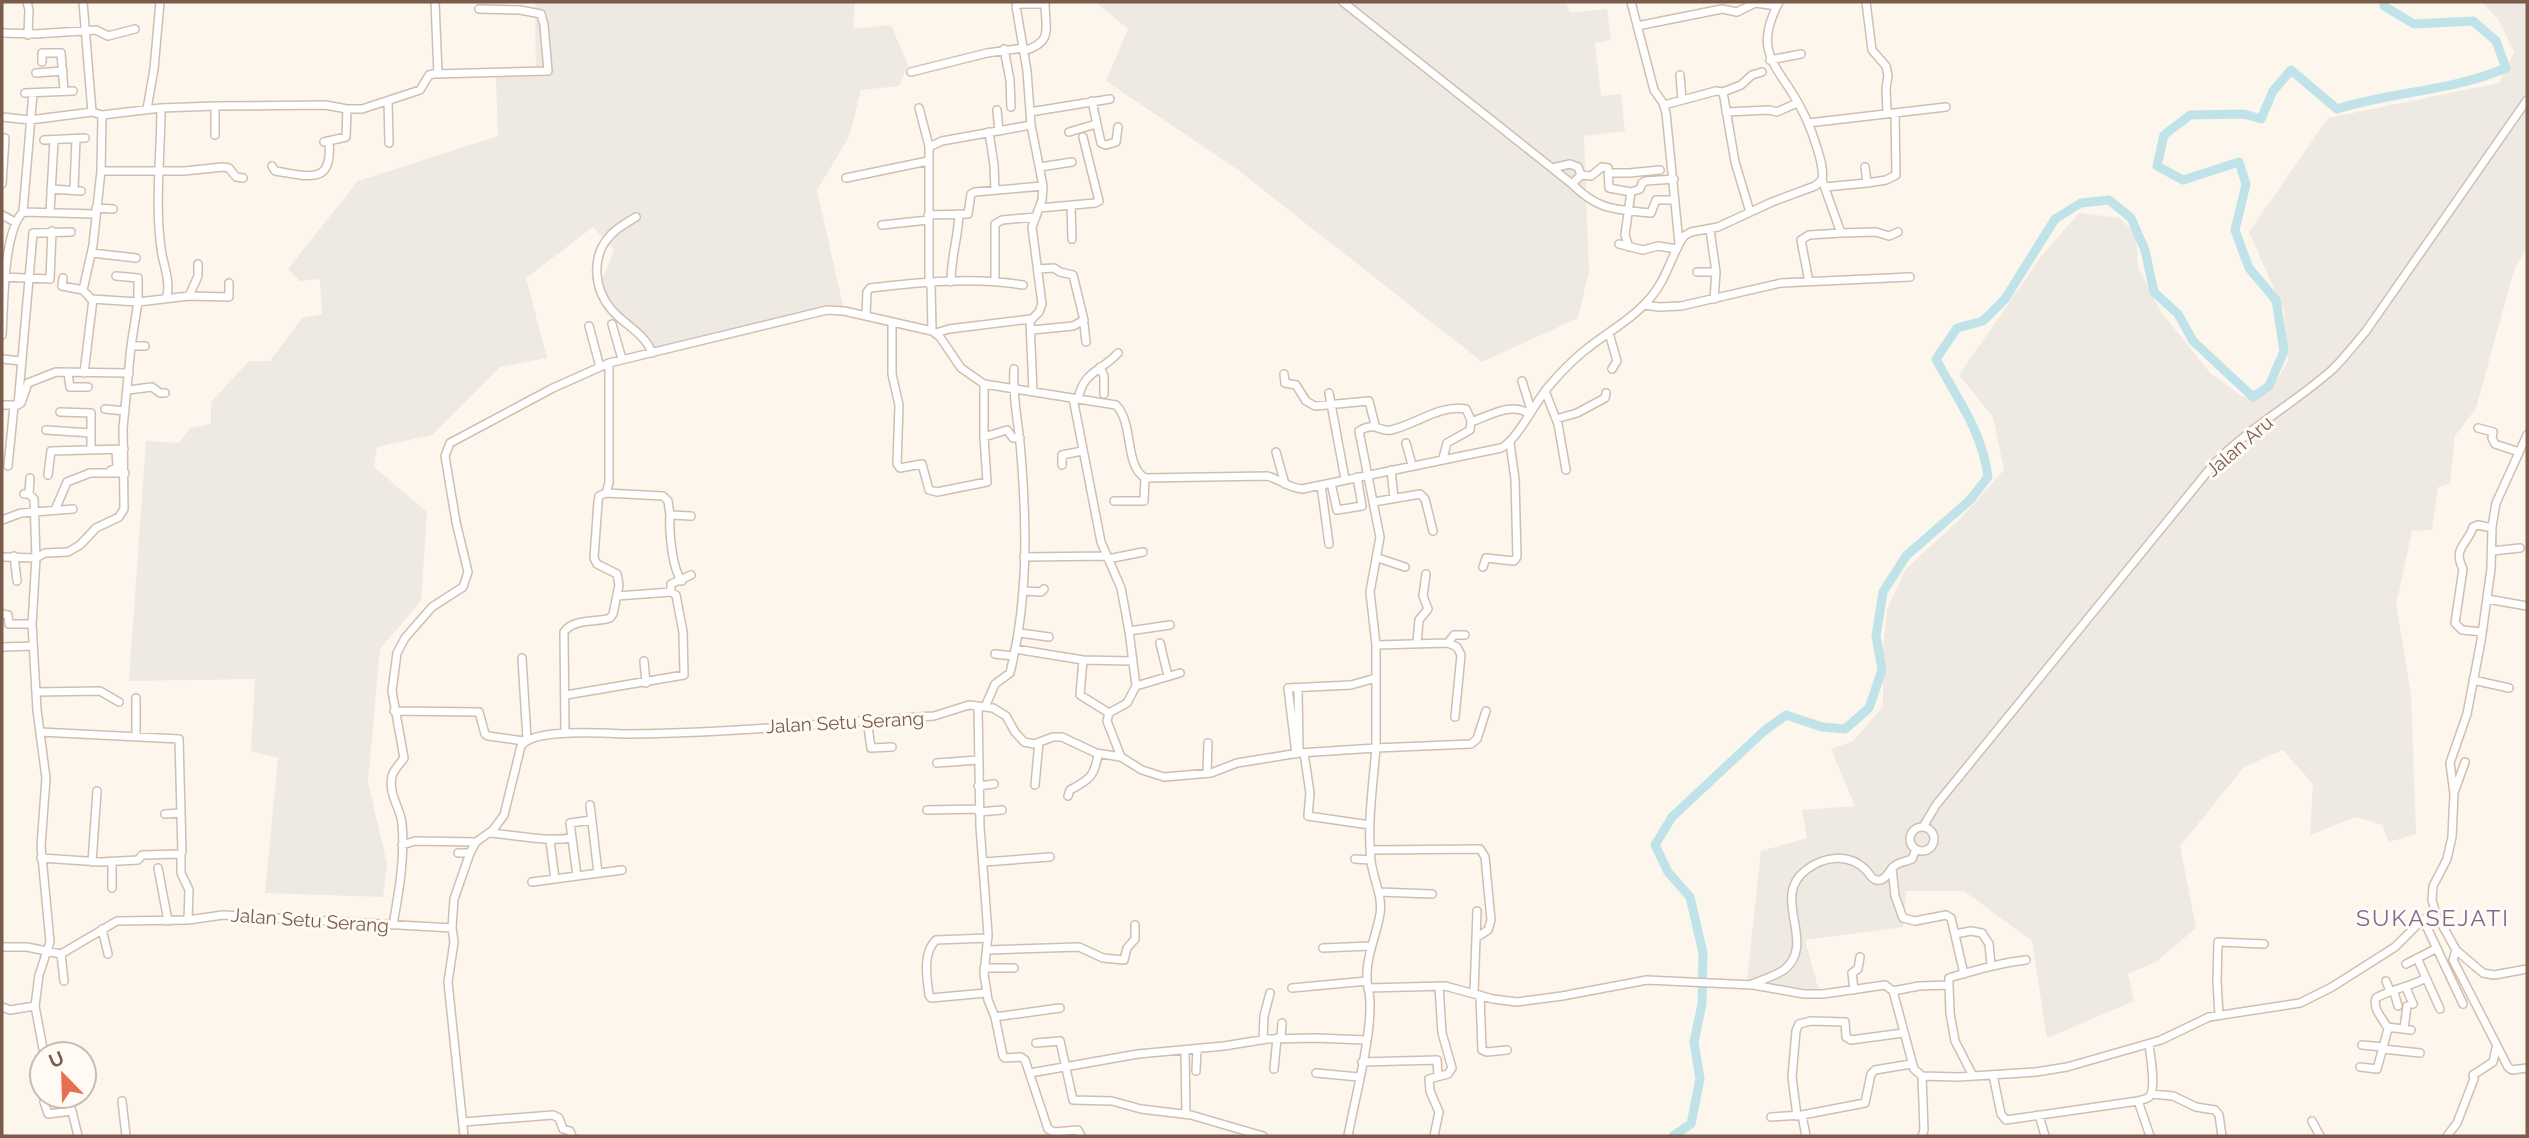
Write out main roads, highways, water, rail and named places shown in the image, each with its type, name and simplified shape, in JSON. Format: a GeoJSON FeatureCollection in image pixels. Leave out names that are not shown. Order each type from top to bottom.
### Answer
{"type":"FeatureCollection","features":[{"type":"Feature","properties":{"kind":"waterway"},"geometry":{"type":"LineString","coordinates":[[1673,1136],[1691,1124],[1700,1079],[1694,1042],[1702,1004],[1703,953],[1690,897],[1668,872],[1655,845],[1672,817],[1764,731],[1786,715],[1822,727],[1845,729],[1869,708],[1882,670],[1876,636],[1883,592],[1906,556],[1970,500],[1988,477],[1974,430],[1936,359],[1957,328],[1983,321],[2005,299],[2055,219],[2081,203],[2109,200],[2131,218],[2145,250],[2154,292],[2178,314],[2193,341],[2253,397],[2269,386],[2284,351],[2276,300],[2249,268],[2235,230],[2246,184],[2239,162],[2183,180],[2157,166],[2164,135],[2190,115],[2244,114],[2261,119],[2273,91],[2291,70],[2337,109],[2464,82],[2506,68],[2496,41],[2473,21],[2414,24],[2384,6],[2384,2]]}},
{"type":"Feature","properties":{"kind":"district","name":"SUKASEJATI"},"geometry":{"type":"Point","coordinates":[2433,917]}}]}
